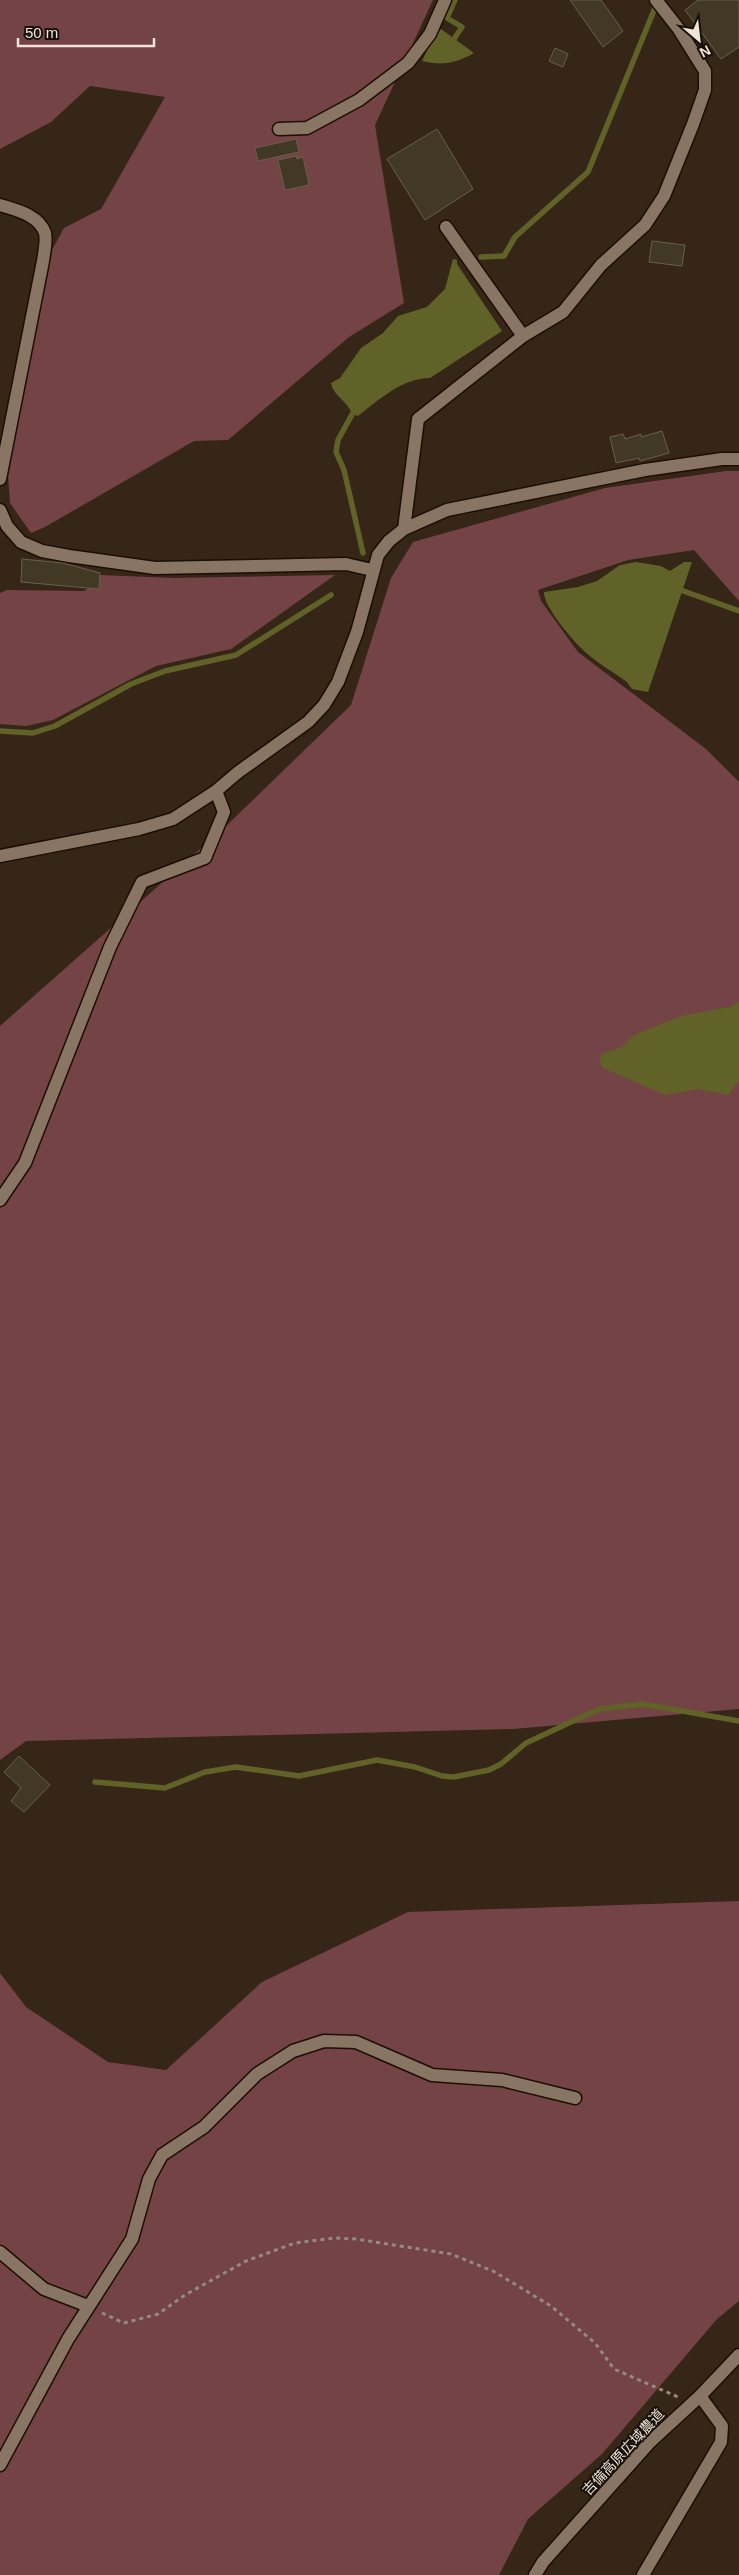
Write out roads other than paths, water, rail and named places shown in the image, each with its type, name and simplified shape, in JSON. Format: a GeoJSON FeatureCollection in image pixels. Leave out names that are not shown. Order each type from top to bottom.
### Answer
{"type":"FeatureCollection","features":[{"type":"Feature","properties":{"kind":"street"},"geometry":{"type":"LineString","coordinates":[[278,129],[307,128],[359,100],[408,62],[430,34],[445,0]]}},
{"type":"Feature","properties":{"kind":"street"},"geometry":{"type":"LineString","coordinates":[[404,528],[418,419],[523,336],[562,312],[601,266],[646,225],[668,188],[693,124],[707,79],[705,71],[678,28],[658,2]]}},
{"type":"Feature","properties":{"kind":"street"},"geometry":{"type":"LineString","coordinates":[[0,205],[31,216],[39,223],[45,234],[44,261],[0,479]]}},
{"type":"Feature","properties":{"kind":"street"},"geometry":{"type":"LineString","coordinates":[[446,227],[523,336]]}},
{"type":"Feature","properties":{"kind":"street"},"geometry":{"type":"LineString","coordinates":[[0,856],[139,829],[173,818],[216,791],[236,773],[308,722],[324,705],[338,682],[356,632],[372,570],[383,548],[404,528],[447,510],[645,470],[739,458]]}},
{"type":"Feature","properties":{"kind":"street"},"geometry":{"type":"LineString","coordinates":[[0,510],[7,526],[21,542],[42,551],[69,556],[154,568],[346,564],[372,570]]}},
{"type":"Feature","properties":{"kind":"street"},"geometry":{"type":"LineString","coordinates":[[0,1200],[25,1163],[110,947],[142,882],[205,858],[224,812],[216,791]]}},
{"type":"Feature","properties":{"kind":"street"},"geometry":{"type":"LineString","coordinates":[[0,2465],[88,2306],[132,2239],[149,2180],[162,2155],[204,2127],[257,2074],[293,2050],[324,2041],[356,2042],[432,2075],[502,2080],[575,2098]]}},
{"type":"Feature","properties":{"kind":"street"},"geometry":{"type":"LineString","coordinates":[[0,2252],[44,2289],[88,2306]]}},
{"type":"Feature","properties":{"kind":"street","name":"吉備高原広域農道"},"geometry":{"type":"LineString","coordinates":[[535,2575],[543,2562],[650,2442],[696,2400],[739,2355]]}},
{"type":"Feature","properties":{"kind":"street"},"geometry":{"type":"LineString","coordinates":[[643,2575],[721,2442],[722,2426],[696,2400]]}},
{"type":"Feature","properties":{"kind":"waterway"},"geometry":{"type":"LineString","coordinates":[[452,42],[462,27],[447,18],[455,0]]}},
{"type":"Feature","properties":{"kind":"waterway"},"geometry":{"type":"LineString","coordinates":[[481,257],[504,256],[515,237],[588,172],[657,3]]}},
{"type":"Feature","properties":{"kind":"waterway"},"geometry":{"type":"LineString","coordinates":[[355,409],[338,440],[336,452],[344,470],[363,553]]}},
{"type":"Feature","properties":{"kind":"waterway"},"geometry":{"type":"LineString","coordinates":[[675,588],[739,611]]}},
{"type":"Feature","properties":{"kind":"waterway"},"geometry":{"type":"LineString","coordinates":[[0,731],[33,733],[55,726],[131,684],[165,671],[236,655],[331,595]]}},
{"type":"Feature","properties":{"kind":"waterway"},"geometry":{"type":"LineString","coordinates":[[95,1782],[165,1788],[205,1772],[236,1767],[299,1776],[377,1760],[415,1767],[442,1776],[454,1777],[489,1770],[501,1764],[526,1743],[599,1709],[643,1704],[739,1721]]}}]}
